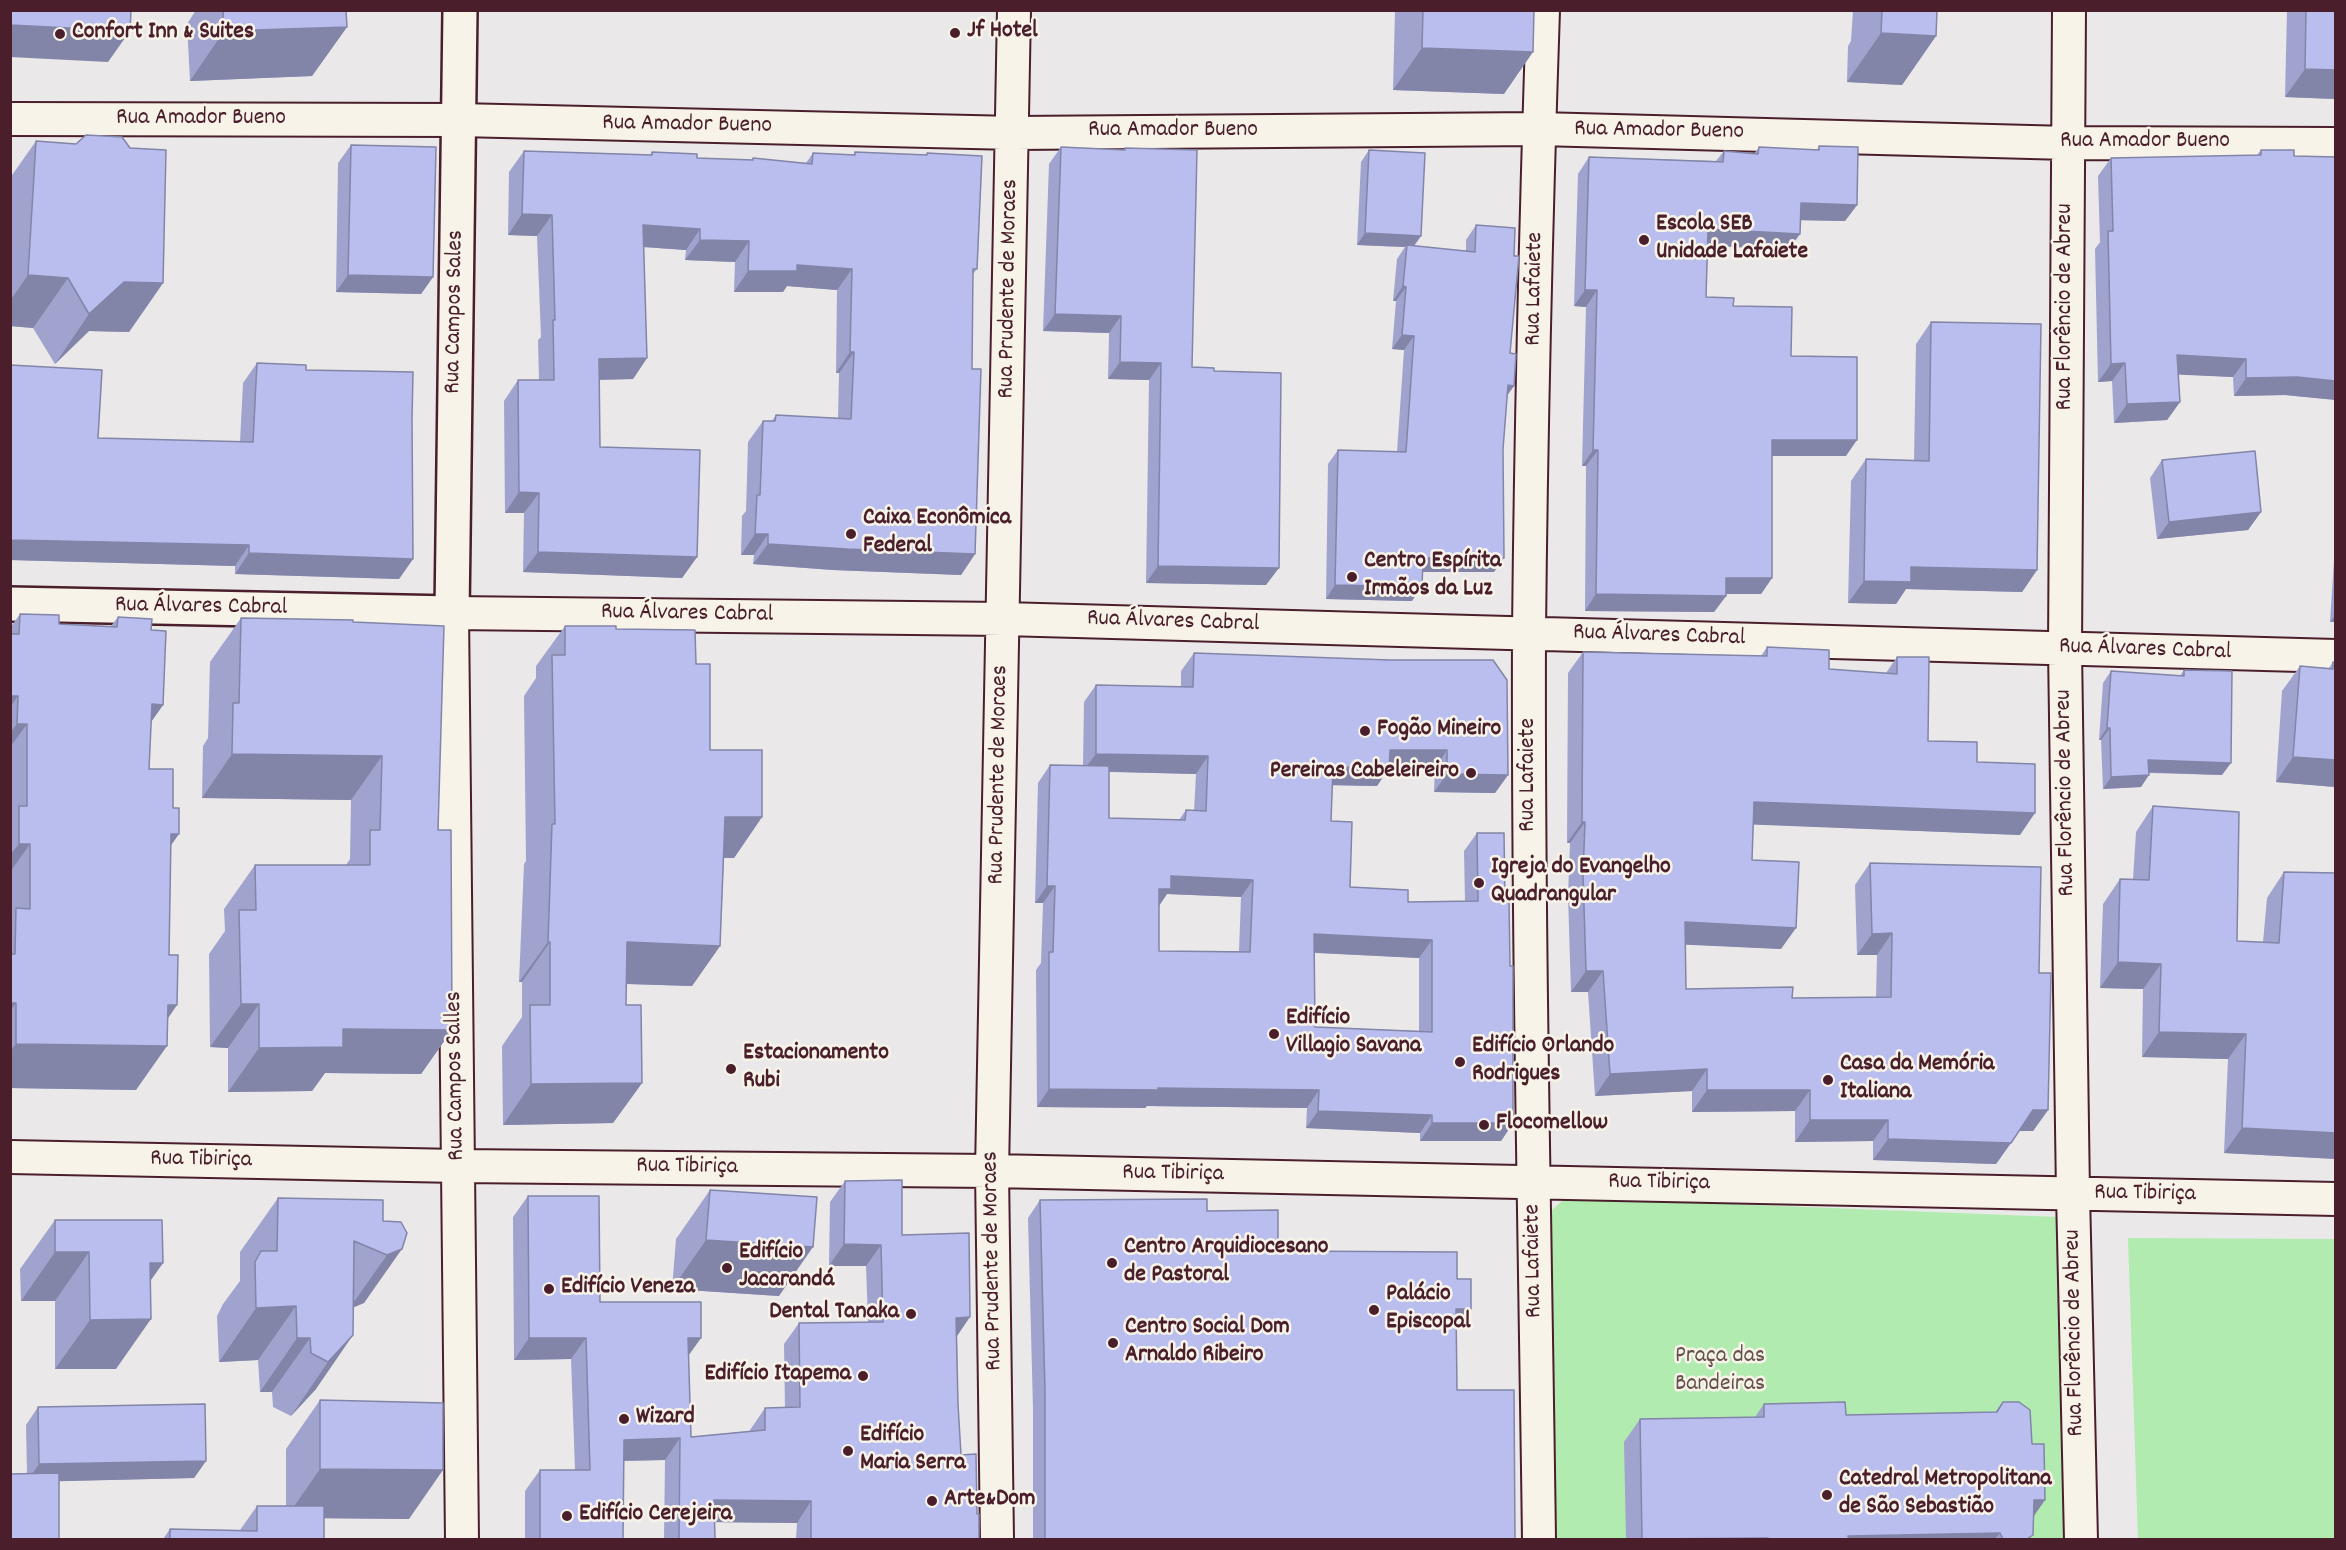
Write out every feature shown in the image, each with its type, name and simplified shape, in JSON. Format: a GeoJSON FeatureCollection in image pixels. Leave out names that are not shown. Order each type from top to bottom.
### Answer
{"type":"FeatureCollection","features":[{"type":"Feature","properties":{"kind":"main road","name":"Rua Campos Sales"},"geometry":{"type":"LineString","coordinates":[[452,613],[460,10]]}},
{"type":"Feature","properties":{"kind":"main road","name":"Rua Álvares Cabral"},"geometry":{"type":"LineString","coordinates":[[10,604],[452,613]]}},
{"type":"Feature","properties":{"kind":"street","name":"Rua Prudente de Moraes"},"geometry":{"type":"LineString","coordinates":[[998,1539],[992,1171],[1014,133],[1014,10]]}},
{"type":"Feature","properties":{"kind":"street","name":"Rua Lafaiete"},"geometry":{"type":"LineString","coordinates":[[1539,1539],[1529,633],[1543,10]]}},
{"type":"Feature","properties":{"kind":"street","name":"Rua Florêncio de Abreu"},"geometry":{"type":"LineString","coordinates":[[2069,10],[2065,649],[2073,1194],[2082,1539]]}},
{"type":"Feature","properties":{"kind":"street","name":"Rua Amador Bueno"},"geometry":{"type":"LineString","coordinates":[[10,119],[459,120],[1014,133],[1539,129],[2068,143],[2336,144]]}},
{"type":"Feature","properties":{"kind":"street","name":"Rua Álvares Cabral"},"geometry":{"type":"LineString","coordinates":[[452,613],[1004,619],[2336,656]]}},
{"type":"Feature","properties":{"kind":"street","name":"Rua Campos Salles"},"geometry":{"type":"LineString","coordinates":[[452,613],[462,1539]]}},
{"type":"Feature","properties":{"kind":"street","name":"Rua Tibiriça"},"geometry":{"type":"LineString","coordinates":[[10,1157],[458,1166],[992,1171],[2336,1199]]}},
{"type":"Feature","properties":{"kind":"green space","name":"Praça das Bandeiras"},"geometry":{"type":"Polygon","coordinates":[[[1578,1198],[2059,1217],[2067,1539],[1556,1539],[1551,1211],[1563,1200],[1578,1198]]]}},
{"type":"Feature","properties":{"kind":"green space"},"geometry":{"type":"Polygon","coordinates":[[[2128,1238],[2335,1239],[2335,1539],[2138,1539],[2128,1238]]]}},
{"type":"Feature","properties":{"kind":"building"},"geometry":{"type":"Polygon","coordinates":[[[10,10],[131,10],[130,31],[10,25],[10,10]]]}},
{"type":"Feature","properties":{"kind":"building"},"geometry":{"type":"Polygon","coordinates":[[[223,10],[346,10],[347,27],[224,31],[223,10]]]}},
{"type":"Feature","properties":{"kind":"building"},"geometry":{"type":"Polygon","coordinates":[[[1423,10],[1534,10],[1533,52],[1422,48],[1423,10]]]}},
{"type":"Feature","properties":{"kind":"building"},"geometry":{"type":"Polygon","coordinates":[[[1882,10],[1937,10],[1936,36],[1881,33],[1882,10]]]}},
{"type":"Feature","properties":{"kind":"building"},"geometry":{"type":"Polygon","coordinates":[[[2306,10],[2336,10],[2336,70],[2305,69],[2306,10]]]}},
{"type":"Feature","properties":{"kind":"building"},"geometry":{"type":"Polygon","coordinates":[[[86,135],[122,137],[130,148],[166,150],[163,283],[124,282],[89,314],[68,278],[28,275],[36,141],[76,144],[86,135]]]}},
{"type":"Feature","properties":{"kind":"building"},"geometry":{"type":"Polygon","coordinates":[[[351,145],[436,147],[433,277],[348,275],[351,145]]]}},
{"type":"Feature","properties":{"kind":"building"},"geometry":{"type":"Polygon","coordinates":[[[1819,146],[1858,147],[1857,205],[1801,203],[1800,234],[1708,229],[1706,297],[1734,298],[1733,306],[1792,307],[1791,356],[1857,357],[1857,440],[1772,440],[1772,578],[1726,578],[1726,596],[1596,594],[1598,450],[1593,450],[1597,290],[1585,290],[1589,157],[1723,162],[1724,151],[1758,154],[1759,147],[1819,150],[1819,146]]]}},
{"type":"Feature","properties":{"kind":"building"},"geometry":{"type":"Polygon","coordinates":[[[1061,147],[1197,150],[1192,367],[1214,368],[1214,371],[1281,373],[1279,568],[1158,566],[1161,363],[1120,362],[1121,316],[1055,314],[1061,147]]]}},
{"type":"Feature","properties":{"kind":"building"},"geometry":{"type":"Polygon","coordinates":[[[1369,150],[1425,153],[1421,236],[1365,233],[1369,150]]]}},
{"type":"Feature","properties":{"kind":"building"},"geometry":{"type":"Polygon","coordinates":[[[2261,150],[2294,150],[2294,156],[2336,157],[2336,381],[2297,377],[2246,378],[2246,359],[2177,355],[2180,402],[2127,404],[2125,363],[2111,364],[2108,231],[2113,231],[2111,158],[2261,155],[2261,150]]]}},
{"type":"Feature","properties":{"kind":"building"},"geometry":{"type":"Polygon","coordinates":[[[524,151],[697,154],[697,158],[753,160],[753,158],[812,164],[813,153],[927,155],[927,153],[982,156],[977,269],[973,269],[972,369],[981,369],[975,554],[768,544],[768,534],[755,534],[757,495],[760,495],[763,421],[775,421],[776,415],[851,419],[854,352],[850,352],[852,269],[797,265],[797,271],[748,271],[749,241],[700,240],[700,229],[643,225],[647,358],[599,359],[600,447],[700,450],[697,557],[538,552],[539,493],[519,492],[518,380],[554,380],[552,215],[522,214],[524,151]]]}},
{"type":"Feature","properties":{"kind":"building"},"geometry":{"type":"Polygon","coordinates":[[[1476,225],[1515,228],[1514,256],[1519,256],[1510,353],[1516,354],[1514,386],[1508,385],[1503,449],[1504,558],[1423,558],[1422,587],[1335,585],[1338,450],[1406,452],[1414,336],[1402,335],[1407,245],[1475,252],[1476,225]]]}},
{"type":"Feature","properties":{"kind":"building"},"geometry":{"type":"Polygon","coordinates":[[[1931,322],[2041,324],[2037,570],[1911,567],[1911,582],[1864,581],[1866,459],[1929,461],[1931,322]]]}},
{"type":"Feature","properties":{"kind":"building"},"geometry":{"type":"Polygon","coordinates":[[[257,363],[306,365],[306,370],[413,372],[413,559],[249,553],[249,545],[10,540],[10,365],[102,370],[98,438],[253,442],[257,363]]]}},
{"type":"Feature","properties":{"kind":"building"},"geometry":{"type":"Polygon","coordinates":[[[2255,451],[2261,512],[2169,522],[2162,460],[2255,451]]]}},
{"type":"Feature","properties":{"kind":"building"},"geometry":{"type":"Polygon","coordinates":[[[20,614],[59,615],[59,624],[117,627],[118,617],[152,619],[151,630],[166,631],[163,705],[152,704],[149,769],[173,769],[173,808],[179,808],[179,834],[171,834],[169,955],[178,955],[177,1005],[168,1005],[167,1046],[16,1044],[16,1003],[10,1003],[10,954],[15,954],[16,908],[30,909],[30,844],[19,844],[19,806],[27,806],[27,724],[17,724],[18,696],[10,696],[11,634],[19,634],[20,614]]]}},
{"type":"Feature","properties":{"kind":"building"},"geometry":{"type":"Polygon","coordinates":[[[241,618],[353,620],[353,622],[444,626],[438,830],[451,830],[452,1030],[343,1029],[343,1047],[259,1048],[259,1004],[241,1004],[239,910],[256,910],[255,865],[370,865],[370,830],[380,830],[382,756],[232,754],[233,703],[239,703],[241,618]]]}},
{"type":"Feature","properties":{"kind":"building"},"geometry":{"type":"Polygon","coordinates":[[[565,626],[695,630],[696,664],[710,664],[710,750],[762,750],[762,817],[725,817],[720,946],[627,942],[626,1005],[641,1005],[642,1083],[531,1084],[530,1005],[550,1005],[550,942],[548,942],[552,824],[555,824],[552,655],[565,655],[565,626]]]}},
{"type":"Feature","properties":{"kind":"building"},"geometry":{"type":"Polygon","coordinates":[[[1767,647],[1829,650],[1829,669],[1897,674],[1897,657],[1929,657],[1928,741],[1977,742],[1977,762],[2035,764],[2035,813],[1754,802],[1752,860],[1799,862],[1796,928],[1685,922],[1686,989],[1793,987],[1792,998],[1891,997],[1892,933],[1872,934],[1870,863],[2041,867],[2039,973],[2051,973],[2048,1110],[2033,1110],[2011,1143],[1888,1139],[1888,1120],[1810,1120],[1810,1090],[1707,1090],[1707,1069],[1610,1074],[1603,971],[1586,971],[1583,874],[1585,822],[1582,822],[1583,652],[1767,656],[1767,647]]]}},
{"type":"Feature","properties":{"kind":"building"},"geometry":{"type":"Polygon","coordinates":[[[1194,653],[1390,660],[1493,660],[1507,680],[1508,775],[1447,774],[1447,750],[1390,750],[1389,768],[1333,767],[1331,821],[1352,822],[1350,887],[1408,890],[1408,902],[1478,901],[1477,833],[1504,833],[1505,901],[1509,901],[1510,966],[1513,966],[1513,1123],[1432,1123],[1432,1115],[1318,1111],[1319,1090],[1049,1089],[1049,952],[1053,952],[1055,886],[1047,886],[1050,765],[1109,766],[1109,818],[1185,820],[1186,810],[1206,811],[1208,756],[1096,754],[1096,685],[1193,687],[1194,653]],[[1171,876],[1171,889],[1159,889],[1159,951],[1250,952],[1253,880],[1171,876]],[[1314,934],[1315,1027],[1432,1032],[1432,940],[1314,934]]]}},
{"type":"Feature","properties":{"kind":"building"},"geometry":{"type":"Polygon","coordinates":[[[2333,662],[2336,663],[2336,760],[2293,757],[2300,666],[2333,669],[2333,662]]]}},
{"type":"Feature","properties":{"kind":"building"},"geometry":{"type":"Polygon","coordinates":[[[2184,670],[2232,671],[2231,763],[2148,760],[2149,775],[2111,777],[2110,728],[2107,728],[2111,671],[2184,676],[2184,670]]]}},
{"type":"Feature","properties":{"kind":"building"},"geometry":{"type":"Polygon","coordinates":[[[2153,806],[2239,812],[2237,941],[2279,943],[2284,872],[2336,873],[2336,1133],[2242,1128],[2246,1034],[2159,1032],[2161,964],[2118,962],[2120,879],[2149,880],[2153,806]]]}},
{"type":"Feature","properties":{"kind":"building"},"geometry":{"type":"Polygon","coordinates":[[[902,1180],[902,1235],[969,1233],[970,1317],[956,1318],[958,1404],[961,1455],[976,1454],[979,1539],[811,1539],[811,1501],[714,1500],[715,1539],[679,1539],[680,1438],[624,1440],[623,1539],[540,1539],[540,1470],[590,1470],[586,1338],[529,1338],[528,1196],[599,1196],[600,1302],[701,1302],[701,1338],[688,1338],[691,1437],[765,1430],[765,1408],[800,1407],[799,1323],[883,1322],[881,1245],[844,1244],[845,1181],[902,1180]]]}},
{"type":"Feature","properties":{"kind":"building"},"geometry":{"type":"Polygon","coordinates":[[[710,1190],[817,1197],[813,1247],[706,1240],[710,1190]]]}},
{"type":"Feature","properties":{"kind":"building"},"geometry":{"type":"Polygon","coordinates":[[[278,1198],[383,1200],[383,1221],[401,1222],[407,1233],[402,1249],[387,1255],[354,1241],[353,1335],[328,1362],[311,1353],[310,1338],[297,1338],[296,1306],[256,1308],[255,1262],[261,1251],[277,1251],[278,1198]]]}},
{"type":"Feature","properties":{"kind":"building"},"geometry":{"type":"Polygon","coordinates":[[[1207,1199],[1207,1211],[1278,1210],[1278,1251],[1457,1252],[1457,1279],[1471,1279],[1471,1309],[1456,1309],[1457,1390],[1514,1390],[1515,1539],[1045,1539],[1045,1391],[1040,1200],[1207,1199]]]}},
{"type":"Feature","properties":{"kind":"building"},"geometry":{"type":"Polygon","coordinates":[[[55,1220],[162,1220],[163,1263],[150,1263],[151,1319],[90,1320],[89,1252],[55,1252],[55,1220]]]}},
{"type":"Feature","properties":{"kind":"building"},"geometry":{"type":"Polygon","coordinates":[[[320,1400],[443,1403],[443,1470],[320,1469],[320,1400]]]}},
{"type":"Feature","properties":{"kind":"building","name":"Catedral Metropolitana de São Sebastião"},"geometry":{"type":"Polygon","coordinates":[[[1845,1402],[1846,1415],[1997,1412],[2003,1402],[2019,1402],[2030,1410],[2032,1444],[2044,1444],[2045,1500],[2034,1500],[2033,1535],[2027,1539],[2003,1539],[2000,1533],[1848,1536],[1849,1539],[1642,1539],[1640,1419],[1764,1417],[1764,1404],[1845,1402]]]}},
{"type":"Feature","properties":{"kind":"building"},"geometry":{"type":"Polygon","coordinates":[[[205,1404],[206,1461],[39,1464],[38,1407],[205,1404]]]}},
{"type":"Feature","properties":{"kind":"building"},"geometry":{"type":"Polygon","coordinates":[[[59,1473],[59,1539],[10,1539],[10,1474],[59,1473]]]}},
{"type":"Feature","properties":{"kind":"building"},"geometry":{"type":"Polygon","coordinates":[[[257,1506],[324,1506],[324,1539],[170,1539],[170,1529],[257,1531],[257,1506]]]}},
{"type":"Feature","properties":{"kind":"place","name":"Jf Hotel"},"geometry":{"type":"Point","coordinates":[955,33]}},
{"type":"Feature","properties":{"kind":"place","name":"Confort Inn & Suites"},"geometry":{"type":"Point","coordinates":[60,34]}},
{"type":"Feature","properties":{"kind":"place","name":"Escola SEB Unidade Lafaiete"},"geometry":{"type":"Point","coordinates":[1644,240]}},
{"type":"Feature","properties":{"kind":"place","name":"Caixa Econômica Federal"},"geometry":{"type":"Point","coordinates":[851,534]}},
{"type":"Feature","properties":{"kind":"place","name":"Centro Espírita Irmãos da Luz"},"geometry":{"type":"Point","coordinates":[1352,577]}},
{"type":"Feature","properties":{"kind":"place","name":"Fogão Mineiro"},"geometry":{"type":"Point","coordinates":[1365,731]}},
{"type":"Feature","properties":{"kind":"place","name":"Pereiras Cabeleireiro"},"geometry":{"type":"Point","coordinates":[1471,773]}},
{"type":"Feature","properties":{"kind":"place","name":"Igreja do Evangelho Quadrangular"},"geometry":{"type":"Point","coordinates":[1479,883]}},
{"type":"Feature","properties":{"kind":"place","name":"Edifício Villagio Savana"},"geometry":{"type":"Point","coordinates":[1274,1034]}},
{"type":"Feature","properties":{"kind":"place","name":"Edifício Orlando Rodrigues"},"geometry":{"type":"Point","coordinates":[1460,1062]}},
{"type":"Feature","properties":{"kind":"place","name":"Estacionamento Rubi"},"geometry":{"type":"Point","coordinates":[731,1069]}},
{"type":"Feature","properties":{"kind":"place","name":"Casa da Memória Italiana"},"geometry":{"type":"Point","coordinates":[1828,1080]}},
{"type":"Feature","properties":{"kind":"place","name":"Flocomellow"},"geometry":{"type":"Point","coordinates":[1484,1125]}},
{"type":"Feature","properties":{"kind":"place","name":"Centro Arquidiocesano de Pastoral"},"geometry":{"type":"Point","coordinates":[1112,1263]}},
{"type":"Feature","properties":{"kind":"place","name":"Edifício Jacarandá"},"geometry":{"type":"Point","coordinates":[727,1268]}},
{"type":"Feature","properties":{"kind":"place","name":"Edifício Veneza"},"geometry":{"type":"Point","coordinates":[549,1289]}},
{"type":"Feature","properties":{"kind":"place","name":"Palácio Episcopal"},"geometry":{"type":"Point","coordinates":[1374,1310]}},
{"type":"Feature","properties":{"kind":"place","name":"Dental Tanaka"},"geometry":{"type":"Point","coordinates":[911,1314]}},
{"type":"Feature","properties":{"kind":"place","name":"Centro Social Dom Arnaldo Ribeiro"},"geometry":{"type":"Point","coordinates":[1113,1343]}},
{"type":"Feature","properties":{"kind":"place","name":"Edifício Itapema"},"geometry":{"type":"Point","coordinates":[863,1376]}},
{"type":"Feature","properties":{"kind":"place","name":"Wizard"},"geometry":{"type":"Point","coordinates":[624,1419]}},
{"type":"Feature","properties":{"kind":"place","name":"Edifício Maria Serra"},"geometry":{"type":"Point","coordinates":[848,1451]}},
{"type":"Feature","properties":{"kind":"place","name":"Catedral Metropolitana de São Sebastião"},"geometry":{"type":"Point","coordinates":[1827,1495]}},
{"type":"Feature","properties":{"kind":"place","name":"Arte&Dom"},"geometry":{"type":"Point","coordinates":[932,1501]}},
{"type":"Feature","properties":{"kind":"place","name":"Edifício Cerejeira"},"geometry":{"type":"Point","coordinates":[567,1516]}}]}
